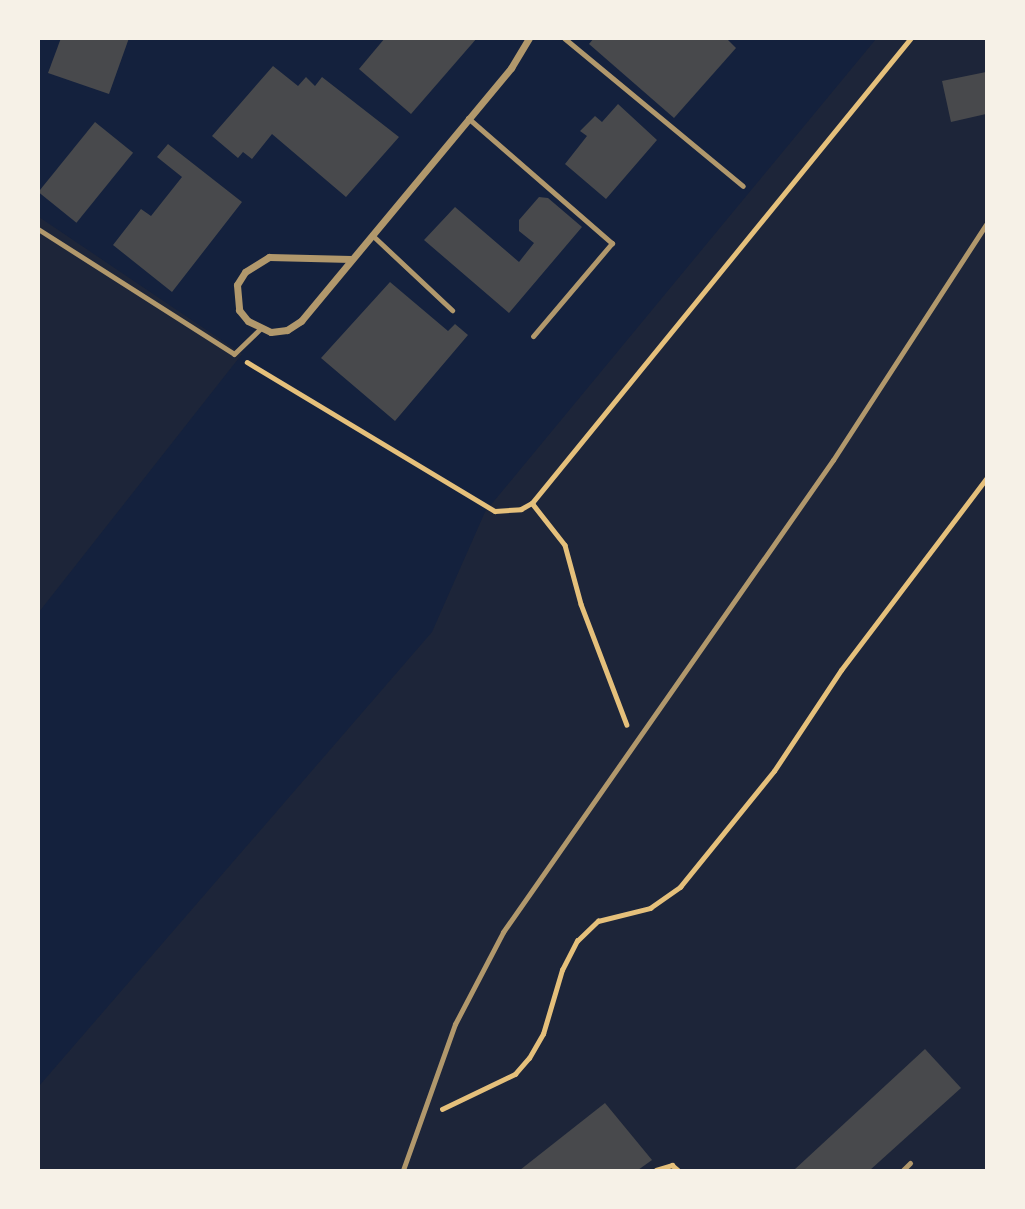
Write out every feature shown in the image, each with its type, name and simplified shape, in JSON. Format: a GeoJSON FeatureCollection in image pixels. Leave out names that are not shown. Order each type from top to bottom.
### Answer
{"type":"FeatureCollection","features":[{"type":"Feature","properties":{"kind":"street"},"geometry":{"type":"LineString","coordinates":[[351,259],[283,254],[256,263],[237,285],[239,310],[260,329],[287,330],[301,320],[468,118],[529,38]]}},
{"type":"Feature","properties":{"kind":"lane"},"geometry":{"type":"LineString","coordinates":[[564,38],[743,186]]}},
{"type":"Feature","properties":{"kind":"lane"},"geometry":{"type":"LineString","coordinates":[[468,118],[612,243],[533,336]]}},
{"type":"Feature","properties":{"kind":"lane"},"geometry":{"type":"LineString","coordinates":[[402,1171],[455,1024],[503,932],[833,460],[986,224]]}},
{"type":"Feature","properties":{"kind":"lane"},"geometry":{"type":"LineString","coordinates":[[38,229],[234,354],[260,329]]}},
{"type":"Feature","properties":{"kind":"lane"},"geometry":{"type":"LineString","coordinates":[[372,235],[452,310]]}},
{"type":"Feature","properties":{"kind":"lane"},"geometry":{"type":"LineString","coordinates":[[903,1171],[910,1164]]}},
{"type":"Feature","properties":{"kind":"path"},"geometry":{"type":"LineString","coordinates":[[234,354],[495,511],[510,512],[532,503],[911,38]]}},
{"type":"Feature","properties":{"kind":"path"},"geometry":{"type":"LineString","coordinates":[[421,1119],[515,1074],[529,1058],[577,941],[598,921],[650,908],[680,887],[774,772],[841,670],[986,479]]}},
{"type":"Feature","properties":{"kind":"path"},"geometry":{"type":"LineString","coordinates":[[532,503],[565,545],[581,604],[633,744]]}},
{"type":"Feature","properties":{"kind":"path"},"geometry":{"type":"LineString","coordinates":[[656,1171],[672,1165],[678,1171]]}},
{"type":"Feature","properties":{"kind":"shaded area"},"geometry":{"type":"Polygon","coordinates":[[[876,39],[986,39],[986,1170],[39,1170],[39,1086],[432,632],[485,512],[876,39]]]}},
{"type":"Feature","properties":{"kind":"shaded area"},"geometry":{"type":"Polygon","coordinates":[[[39,217],[242,354],[39,612],[39,217]]]}},
{"type":"Feature","properties":{"kind":"building"},"geometry":{"type":"Polygon","coordinates":[[[61,38],[129,38],[109,94],[48,73],[61,38]]]}},
{"type":"Feature","properties":{"kind":"building"},"geometry":{"type":"Polygon","coordinates":[[[385,38],[477,38],[411,114],[359,69],[385,38]]]}},
{"type":"Feature","properties":{"kind":"building"},"geometry":{"type":"Polygon","coordinates":[[[594,38],[726,38],[736,48],[674,118],[589,44],[594,38]]]}},
{"type":"Feature","properties":{"kind":"building"},"geometry":{"type":"Polygon","coordinates":[[[273,66],[298,86],[306,77],[315,86],[322,77],[399,137],[346,197],[272,134],[252,159],[243,152],[238,158],[212,136],[273,66]]]}},
{"type":"Feature","properties":{"kind":"building"},"geometry":{"type":"Polygon","coordinates":[[[986,72],[986,114],[951,122],[942,81],[986,72]]]}},
{"type":"Feature","properties":{"kind":"building"},"geometry":{"type":"Polygon","coordinates":[[[618,104],[657,140],[606,199],[565,164],[587,136],[580,131],[595,116],[602,122],[618,104]]]}},
{"type":"Feature","properties":{"kind":"building"},"geometry":{"type":"Polygon","coordinates":[[[95,122],[133,153],[76,223],[38,192],[95,122]]]}},
{"type":"Feature","properties":{"kind":"building"},"geometry":{"type":"Polygon","coordinates":[[[168,144],[242,202],[172,292],[113,245],[141,209],[151,216],[182,177],[157,157],[168,144]]]}},
{"type":"Feature","properties":{"kind":"building"},"geometry":{"type":"Polygon","coordinates":[[[539,197],[548,198],[582,227],[509,313],[424,240],[455,207],[519,262],[534,243],[519,231],[519,220],[539,197]]]}},
{"type":"Feature","properties":{"kind":"building"},"geometry":{"type":"Polygon","coordinates":[[[390,282],[448,331],[455,324],[468,335],[395,421],[321,358],[390,282]]]}},
{"type":"Feature","properties":{"kind":"building"},"geometry":{"type":"Polygon","coordinates":[[[925,1049],[961,1088],[870,1170],[794,1170],[925,1049]]]}},
{"type":"Feature","properties":{"kind":"building"},"geometry":{"type":"Polygon","coordinates":[[[605,1103],[652,1160],[638,1170],[520,1170],[605,1103]]]}}]}
